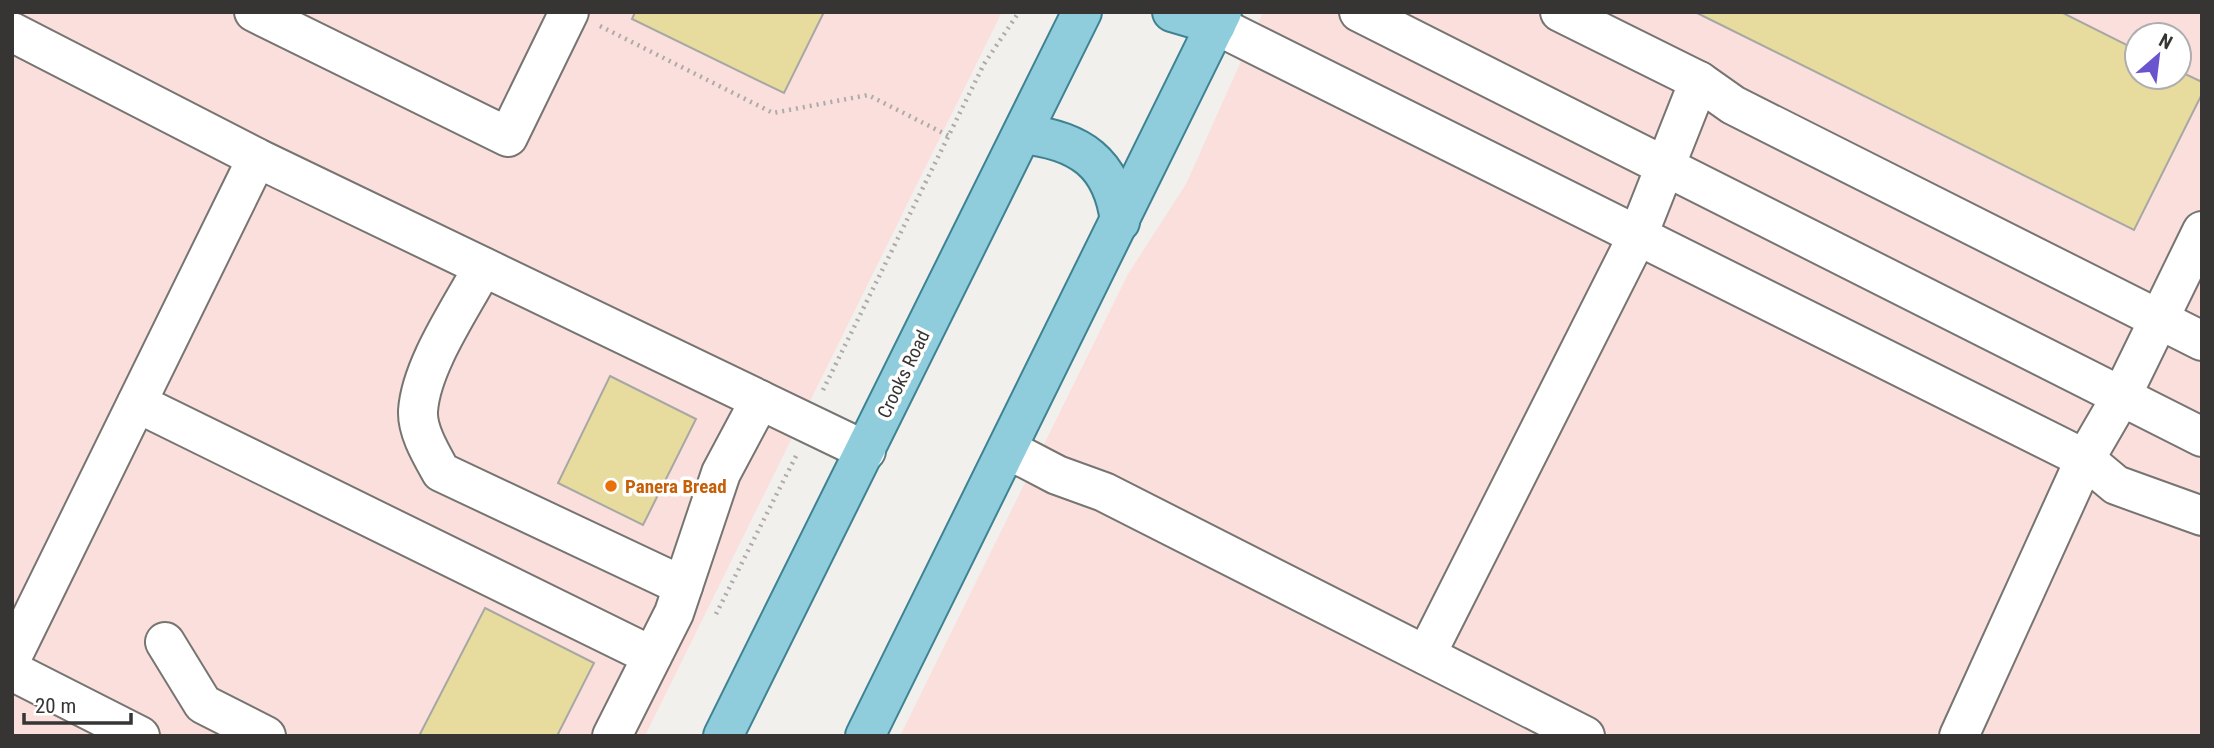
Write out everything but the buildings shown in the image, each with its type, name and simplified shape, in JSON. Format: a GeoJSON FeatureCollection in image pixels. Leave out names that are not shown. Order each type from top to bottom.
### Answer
{"type":"FeatureCollection","features":[{"type":"Feature","properties":{"kind":"main road","name":"Crooks Road"},"geometry":{"type":"LineString","coordinates":[[723,736],[1082,12]]}},
{"type":"Feature","properties":{"kind":"main road"},"geometry":{"type":"LineString","coordinates":[[865,736],[1219,19],[1172,12]]}},
{"type":"Feature","properties":{"kind":"main road"},"geometry":{"type":"LineString","coordinates":[[1022,134],[1063,142],[1083,151],[1112,183],[1120,222]]}},
{"type":"Feature","properties":{"kind":"lane"},"geometry":{"type":"LineString","coordinates":[[254,12],[508,137],[578,16]]}},
{"type":"Feature","properties":{"kind":"lane"},"geometry":{"type":"LineString","coordinates":[[1359,12],[2202,436]]}},
{"type":"Feature","properties":{"kind":"lane"},"geometry":{"type":"LineString","coordinates":[[1560,12],[1699,80],[1733,105],[2202,341]]}},
{"type":"Feature","properties":{"kind":"lane"},"geometry":{"type":"LineString","coordinates":[[1219,19],[1638,235],[2085,459],[2116,485],[2202,516]]}},
{"type":"Feature","properties":{"kind":"lane"},"geometry":{"type":"LineString","coordinates":[[12,32],[257,158],[866,451]]}},
{"type":"Feature","properties":{"kind":"lane"},"geometry":{"type":"LineString","coordinates":[[1426,655],[1638,235],[1699,80]]}},
{"type":"Feature","properties":{"kind":"lane"},"geometry":{"type":"LineString","coordinates":[[12,657],[257,158]]}},
{"type":"Feature","properties":{"kind":"lane"},"geometry":{"type":"LineString","coordinates":[[1959,736],[2085,459],[2121,397],[2202,231]]}},
{"type":"Feature","properties":{"kind":"lane"},"geometry":{"type":"LineString","coordinates":[[483,267],[425,377],[418,412],[426,444],[441,472],[683,586]]}},
{"type":"Feature","properties":{"kind":"lane"},"geometry":{"type":"LineString","coordinates":[[612,736],[674,613],[721,473],[760,400]]}},
{"type":"Feature","properties":{"kind":"lane"},"geometry":{"type":"LineString","coordinates":[[137,403],[652,656]]}},
{"type":"Feature","properties":{"kind":"lane"},"geometry":{"type":"LineString","coordinates":[[1007,449],[1057,475],[1104,492],[1426,655],[1544,727],[1585,736]]}},
{"type":"Feature","properties":{"kind":"lane"},"geometry":{"type":"LineString","coordinates":[[165,642],[203,704],[266,736]]}},
{"type":"Feature","properties":{"kind":"lane"},"geometry":{"type":"LineString","coordinates":[[12,671],[140,736]]}},
{"type":"Feature","properties":{"kind":"path"},"geometry":{"type":"LineString","coordinates":[[710,625],[800,447],[807,423],[984,64],[1019,12]]}},
{"type":"Feature","properties":{"kind":"path"},"geometry":{"type":"LineString","coordinates":[[578,16],[773,113],[868,95],[949,136]]}},
{"type":"Feature","properties":{"kind":"shaded area"},"geometry":{"type":"Polygon","coordinates":[[[12,12],[1002,12],[645,736],[12,736],[12,12]]]}},
{"type":"Feature","properties":{"kind":"shaded area"},"geometry":{"type":"Polygon","coordinates":[[[1263,12],[2202,12],[2202,736],[900,736],[1128,274],[1186,184],[1263,12]]]}},
{"type":"Feature","properties":{"kind":"place","name":"Panera Bread"},"geometry":{"type":"Point","coordinates":[611,486]}}]}
